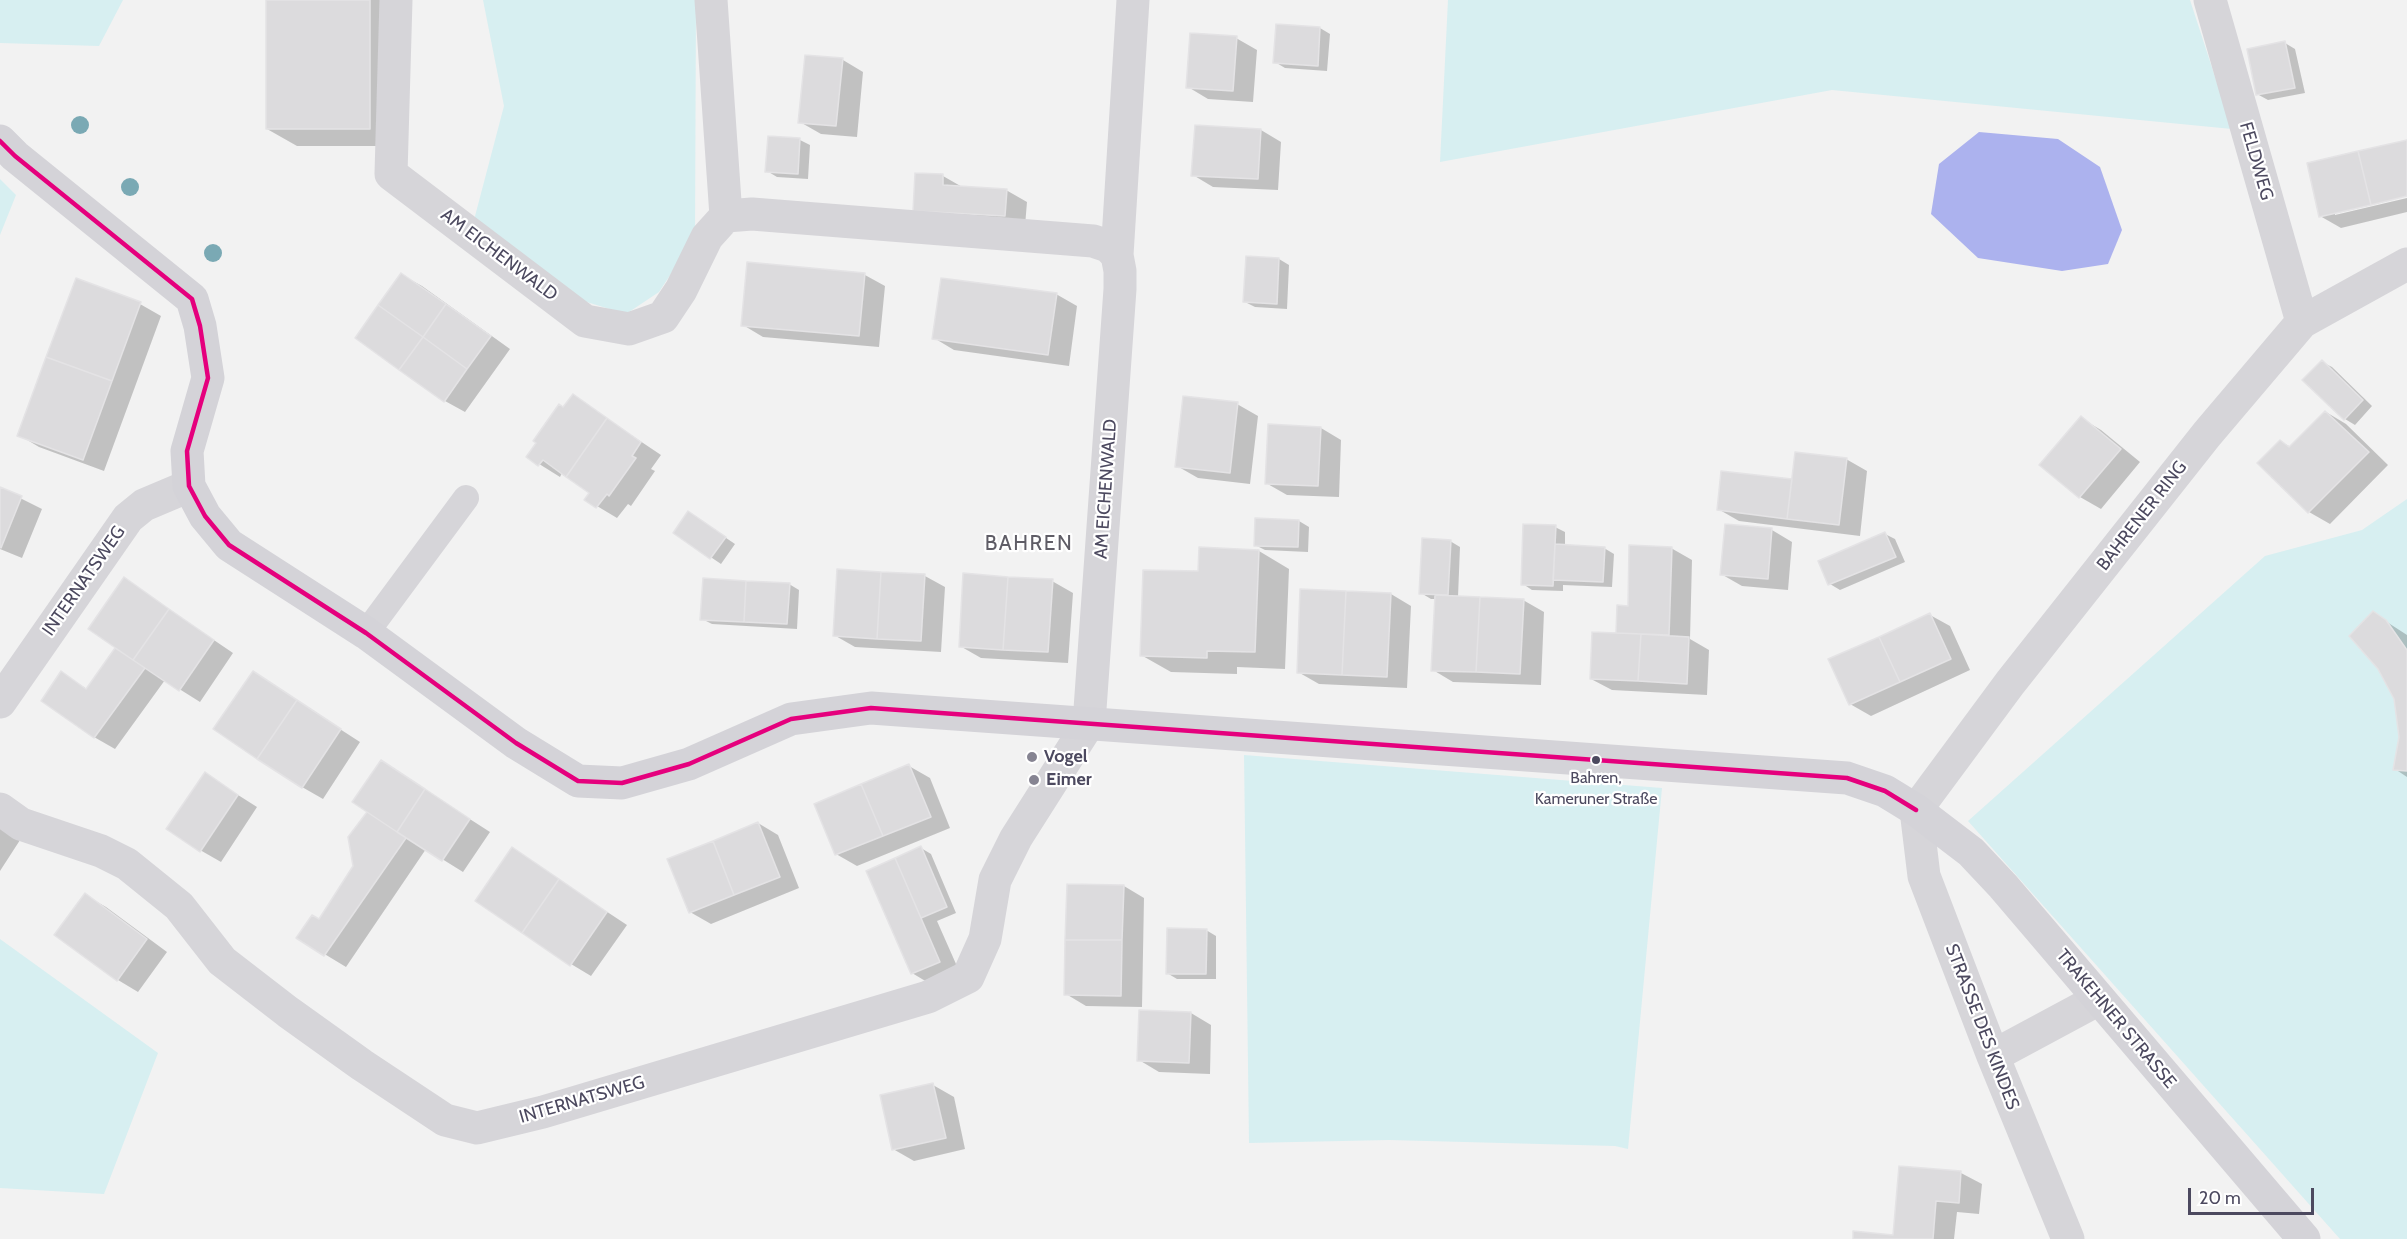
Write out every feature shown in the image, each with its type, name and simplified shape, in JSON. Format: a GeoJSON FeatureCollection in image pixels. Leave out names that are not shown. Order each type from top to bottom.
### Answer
{"type":"FeatureCollection","features":[{"type":"Feature","properties":{"kind":"street","name":"AM EICHENWALD"},"geometry":{"type":"LineString","coordinates":[[396,0],[391,174],[585,321],[629,329],[663,317],[681,290],[707,237],[726,216]]}},
{"type":"Feature","properties":{"kind":"street"},"geometry":{"type":"LineString","coordinates":[[711,0],[726,216],[752,214],[1093,241],[1108,246],[1117,255]]}},
{"type":"Feature","properties":{"kind":"street","name":"AM EICHENWALD"},"geometry":{"type":"LineString","coordinates":[[1089,723],[1120,289],[1117,255],[1132,0]]}},
{"type":"Feature","properties":{"kind":"street","name":"FELDWEG"},"geometry":{"type":"LineString","coordinates":[[2210,0],[2302,322]]}},
{"type":"Feature","properties":{"kind":"street"},"geometry":{"type":"LineString","coordinates":[[7,148],[192,299],[200,326],[208,378],[187,451],[189,486]]}},
{"type":"Feature","properties":{"kind":"street","name":"BAHRENER RING"},"geometry":{"type":"LineString","coordinates":[[1916,810],[2031,655],[2207,434],[2302,322],[2407,264]]}},
{"type":"Feature","properties":{"kind":"street","name":"TRAKEHNER STRASSE"},"geometry":{"type":"LineString","coordinates":[[189,486],[205,516],[229,544],[366,633],[516,743],[578,781],[622,783],[689,764],[791,719],[871,708],[1847,778],[1885,791],[1916,810],[1971,852],[2304,1239]]}},
{"type":"Feature","properties":{"kind":"street","name":"INTERNATSWEG"},"geometry":{"type":"LineString","coordinates":[[0,702],[128,518],[144,504],[189,486]]}},
{"type":"Feature","properties":{"kind":"street","name":"INTERNATSWEG"},"geometry":{"type":"LineString","coordinates":[[0,809],[21,824],[100,851],[127,864],[179,906],[222,961],[288,1012],[445,1120],[477,1128],[543,1112],[928,997],[968,977],[986,939],[994,880],[1016,838],[1089,723]]}},
{"type":"Feature","properties":{"kind":"street","name":"STRASSE DES KINDES"},"geometry":{"type":"LineString","coordinates":[[1916,810],[1924,876],[1992,1056],[2068,1239]]}},
{"type":"Feature","properties":{"kind":"street"},"geometry":{"type":"LineString","coordinates":[[1992,1056],[2099,999]]}},
{"type":"Feature","properties":{"kind":"lane"},"geometry":{"type":"LineString","coordinates":[[366,633],[466,498]]}},
{"type":"Feature","properties":{"kind":"shaded area"},"geometry":{"type":"Polygon","coordinates":[[[0,0],[123,0],[99,46],[0,43],[0,0]]]}},
{"type":"Feature","properties":{"kind":"shaded area"},"geometry":{"type":"Polygon","coordinates":[[[483,0],[696,0],[695,237],[659,292],[626,314],[580,300],[474,220],[504,106],[483,0]]]}},
{"type":"Feature","properties":{"kind":"shaded area"},"geometry":{"type":"Polygon","coordinates":[[[1448,0],[2190,0],[2232,129],[1832,90],[1440,162],[1448,0]]]}},
{"type":"Feature","properties":{"kind":"shaded area"},"geometry":{"type":"Polygon","coordinates":[[[0,179],[16,195],[0,235],[0,179]]]}},
{"type":"Feature","properties":{"kind":"shaded area"},"geometry":{"type":"Polygon","coordinates":[[[2407,499],[2407,1239],[2340,1239],[1968,821],[2265,556],[2362,530],[2407,499]]]}},
{"type":"Feature","properties":{"kind":"shaded area"},"geometry":{"type":"Polygon","coordinates":[[[1244,755],[1662,788],[1628,1149],[1615,1146],[1389,1140],[1249,1143],[1244,755]]]}},
{"type":"Feature","properties":{"kind":"shaded area"},"geometry":{"type":"Polygon","coordinates":[[[0,939],[158,1053],[104,1194],[0,1188],[0,939]]]}},
{"type":"Feature","properties":{"kind":"water"},"geometry":{"type":"Polygon","coordinates":[[[1979,132],[2058,139],[2100,167],[2122,230],[2108,264],[2062,271],[1978,258],[1931,214],[1939,164],[1979,132]]]}},
{"type":"Feature","properties":{"kind":"building"},"geometry":{"type":"Polygon","coordinates":[[[266,0],[370,0],[370,129],[266,129],[266,0]]]}},
{"type":"Feature","properties":{"kind":"building"},"geometry":{"type":"Polygon","coordinates":[[[1276,24],[1320,27],[1318,66],[1273,63],[1276,24]]]}},
{"type":"Feature","properties":{"kind":"building"},"geometry":{"type":"Polygon","coordinates":[[[1190,33],[1237,36],[1233,91],[1186,88],[1190,33]]]}},
{"type":"Feature","properties":{"kind":"building"},"geometry":{"type":"Polygon","coordinates":[[[2285,41],[2295,88],[2256,95],[2247,49],[2285,41]]]}},
{"type":"Feature","properties":{"kind":"building"},"geometry":{"type":"Polygon","coordinates":[[[805,55],[843,58],[836,126],[798,123],[805,55]]]}},
{"type":"Feature","properties":{"kind":"building"},"geometry":{"type":"Polygon","coordinates":[[[1195,125],[1261,129],[1258,179],[1191,176],[1195,125]]]}},
{"type":"Feature","properties":{"kind":"building"},"geometry":{"type":"Polygon","coordinates":[[[768,136],[800,138],[798,174],[765,172],[768,136]]]}},
{"type":"Feature","properties":{"kind":"building"},"geometry":{"type":"Polygon","coordinates":[[[2407,140],[2407,196],[2371,205],[2358,151],[2407,140]]]}},
{"type":"Feature","properties":{"kind":"building"},"geometry":{"type":"Polygon","coordinates":[[[2358,151],[2371,205],[2319,217],[2307,163],[2358,151]]]}},
{"type":"Feature","properties":{"kind":"building"},"geometry":{"type":"Polygon","coordinates":[[[915,173],[943,174],[943,185],[1007,189],[1005,216],[913,211],[915,173]]]}},
{"type":"Feature","properties":{"kind":"building"},"geometry":{"type":"Polygon","coordinates":[[[1246,256],[1279,258],[1277,304],[1243,302],[1246,256]]]}},
{"type":"Feature","properties":{"kind":"building"},"geometry":{"type":"Polygon","coordinates":[[[747,262],[865,273],[859,336],[741,326],[747,262]]]}},
{"type":"Feature","properties":{"kind":"building"},"geometry":{"type":"Polygon","coordinates":[[[401,273],[446,304],[423,337],[378,305],[401,273]]]}},
{"type":"Feature","properties":{"kind":"building"},"geometry":{"type":"Polygon","coordinates":[[[76,278],[141,302],[112,381],[46,357],[76,278]]]}},
{"type":"Feature","properties":{"kind":"building"},"geometry":{"type":"Polygon","coordinates":[[[941,278],[1057,293],[1048,355],[932,339],[941,278]]]}},
{"type":"Feature","properties":{"kind":"building"},"geometry":{"type":"Polygon","coordinates":[[[446,304],[491,336],[467,369],[423,337],[446,304]]]}},
{"type":"Feature","properties":{"kind":"building"},"geometry":{"type":"Polygon","coordinates":[[[378,305],[423,337],[399,370],[355,338],[378,305]]]}},
{"type":"Feature","properties":{"kind":"building"},"geometry":{"type":"Polygon","coordinates":[[[423,337],[467,369],[444,402],[399,370],[423,337]]]}},
{"type":"Feature","properties":{"kind":"building"},"geometry":{"type":"Polygon","coordinates":[[[46,357],[112,381],[83,460],[17,436],[46,357]]]}},
{"type":"Feature","properties":{"kind":"building"},"geometry":{"type":"Polygon","coordinates":[[[2322,360],[2363,400],[2344,420],[2302,380],[2322,360]]]}},
{"type":"Feature","properties":{"kind":"building"},"geometry":{"type":"Polygon","coordinates":[[[573,394],[607,418],[566,477],[543,460],[538,466],[526,457],[536,443],[533,441],[559,404],[563,407],[573,394]]]}},
{"type":"Feature","properties":{"kind":"building"},"geometry":{"type":"Polygon","coordinates":[[[1183,396],[1238,402],[1230,473],[1175,467],[1183,396]]]}},
{"type":"Feature","properties":{"kind":"building"},"geometry":{"type":"Polygon","coordinates":[[[2325,411],[2369,452],[2308,513],[2257,463],[2280,440],[2289,447],[2325,411]]]}},
{"type":"Feature","properties":{"kind":"building"},"geometry":{"type":"Polygon","coordinates":[[[2081,416],[2121,449],[2079,498],[2039,465],[2081,416]]]}},
{"type":"Feature","properties":{"kind":"building"},"geometry":{"type":"Polygon","coordinates":[[[607,418],[641,442],[632,456],[636,458],[609,496],[607,494],[596,508],[584,500],[589,493],[566,477],[607,418]]]}},
{"type":"Feature","properties":{"kind":"building"},"geometry":{"type":"Polygon","coordinates":[[[1268,424],[1321,427],[1318,486],[1265,484],[1268,424]]]}},
{"type":"Feature","properties":{"kind":"building"},"geometry":{"type":"Polygon","coordinates":[[[1795,452],[1847,458],[1839,525],[1787,519],[1795,452]]]}},
{"type":"Feature","properties":{"kind":"building"},"geometry":{"type":"Polygon","coordinates":[[[1721,471],[1792,479],[1787,519],[1717,510],[1721,471]]]}},
{"type":"Feature","properties":{"kind":"building"},"geometry":{"type":"Polygon","coordinates":[[[0,487],[22,496],[1,548],[0,547],[0,487]]]}},
{"type":"Feature","properties":{"kind":"building"},"geometry":{"type":"Polygon","coordinates":[[[688,511],[726,537],[710,559],[673,533],[688,511]]]}},
{"type":"Feature","properties":{"kind":"building"},"geometry":{"type":"Polygon","coordinates":[[[1255,518],[1299,520],[1298,547],[1254,546],[1255,518]]]}},
{"type":"Feature","properties":{"kind":"building"},"geometry":{"type":"Polygon","coordinates":[[[1523,524],[1556,525],[1553,586],[1521,585],[1523,524]]]}},
{"type":"Feature","properties":{"kind":"building"},"geometry":{"type":"Polygon","coordinates":[[[1725,524],[1772,528],[1768,579],[1720,575],[1725,524]]]}},
{"type":"Feature","properties":{"kind":"building"},"geometry":{"type":"Polygon","coordinates":[[[1885,532],[1896,557],[1828,585],[1818,561],[1885,532]]]}},
{"type":"Feature","properties":{"kind":"building"},"geometry":{"type":"Polygon","coordinates":[[[1422,538],[1451,540],[1448,595],[1419,594],[1422,538]]]}},
{"type":"Feature","properties":{"kind":"building"},"geometry":{"type":"Polygon","coordinates":[[[1555,544],[1605,547],[1603,582],[1553,580],[1555,544]]]}},
{"type":"Feature","properties":{"kind":"building"},"geometry":{"type":"Polygon","coordinates":[[[1629,545],[1672,547],[1669,635],[1616,633],[1617,605],[1628,606],[1629,545]]]}},
{"type":"Feature","properties":{"kind":"building"},"geometry":{"type":"Polygon","coordinates":[[[1199,547],[1259,550],[1255,652],[1207,651],[1207,658],[1140,656],[1143,570],[1198,571],[1199,547]]]}},
{"type":"Feature","properties":{"kind":"building"},"geometry":{"type":"Polygon","coordinates":[[[837,569],[881,572],[877,639],[833,636],[837,569]]]}},
{"type":"Feature","properties":{"kind":"building"},"geometry":{"type":"Polygon","coordinates":[[[881,572],[925,574],[921,641],[877,639],[881,572]]]}},
{"type":"Feature","properties":{"kind":"building"},"geometry":{"type":"Polygon","coordinates":[[[963,573],[1008,577],[1003,650],[959,647],[963,573]]]}},
{"type":"Feature","properties":{"kind":"building"},"geometry":{"type":"Polygon","coordinates":[[[124,577],[169,609],[133,660],[88,629],[124,577]]]}},
{"type":"Feature","properties":{"kind":"building"},"geometry":{"type":"Polygon","coordinates":[[[1008,577],[1053,579],[1048,652],[1003,650],[1008,577]]]}},
{"type":"Feature","properties":{"kind":"building"},"geometry":{"type":"Polygon","coordinates":[[[703,578],[746,581],[744,622],[700,620],[703,578]]]}},
{"type":"Feature","properties":{"kind":"building"},"geometry":{"type":"Polygon","coordinates":[[[746,581],[790,583],[787,624],[744,622],[746,581]]]}},
{"type":"Feature","properties":{"kind":"building"},"geometry":{"type":"Polygon","coordinates":[[[1300,589],[1346,591],[1342,675],[1297,673],[1300,589]]]}},
{"type":"Feature","properties":{"kind":"building"},"geometry":{"type":"Polygon","coordinates":[[[1346,591],[1391,593],[1387,677],[1342,675],[1346,591]]]}},
{"type":"Feature","properties":{"kind":"building"},"geometry":{"type":"Polygon","coordinates":[[[1435,595],[1480,597],[1476,672],[1431,671],[1435,595]]]}},
{"type":"Feature","properties":{"kind":"building"},"geometry":{"type":"Polygon","coordinates":[[[1480,597],[1524,599],[1520,674],[1476,672],[1480,597]]]}},
{"type":"Feature","properties":{"kind":"building"},"geometry":{"type":"Polygon","coordinates":[[[169,609],[214,640],[179,691],[133,660],[169,609]]]}},
{"type":"Feature","properties":{"kind":"building"},"geometry":{"type":"Polygon","coordinates":[[[2373,611],[2386,620],[2407,650],[2407,771],[2393,770],[2399,737],[2394,699],[2378,669],[2349,636],[2373,611]]]}},
{"type":"Feature","properties":{"kind":"building"},"geometry":{"type":"Polygon","coordinates":[[[1930,613],[1951,659],[1900,682],[1879,637],[1930,613]]]}},
{"type":"Feature","properties":{"kind":"building"},"geometry":{"type":"Polygon","coordinates":[[[1592,632],[1641,634],[1638,681],[1590,679],[1592,632]]]}},
{"type":"Feature","properties":{"kind":"building"},"geometry":{"type":"Polygon","coordinates":[[[1641,634],[1689,637],[1687,684],[1638,681],[1641,634]]]}},
{"type":"Feature","properties":{"kind":"building"},"geometry":{"type":"Polygon","coordinates":[[[1879,637],[1900,682],[1849,705],[1828,659],[1879,637]]]}},
{"type":"Feature","properties":{"kind":"building"},"geometry":{"type":"Polygon","coordinates":[[[115,648],[145,668],[94,738],[41,701],[61,671],[86,689],[115,648]]]}},
{"type":"Feature","properties":{"kind":"building"},"geometry":{"type":"Polygon","coordinates":[[[253,671],[297,700],[257,759],[213,729],[253,671]]]}},
{"type":"Feature","properties":{"kind":"building"},"geometry":{"type":"Polygon","coordinates":[[[297,700],[341,729],[302,788],[257,759],[297,700]]]}},
{"type":"Feature","properties":{"kind":"building"},"geometry":{"type":"Polygon","coordinates":[[[381,760],[425,789],[397,832],[352,802],[381,760]]]}},
{"type":"Feature","properties":{"kind":"building"},"geometry":{"type":"Polygon","coordinates":[[[909,764],[931,817],[883,836],[861,784],[909,764]]]}},
{"type":"Feature","properties":{"kind":"building"},"geometry":{"type":"Polygon","coordinates":[[[205,772],[238,795],[200,852],[166,829],[205,772]]]}},
{"type":"Feature","properties":{"kind":"building"},"geometry":{"type":"Polygon","coordinates":[[[861,784],[883,836],[835,855],[814,804],[861,784]]]}},
{"type":"Feature","properties":{"kind":"building"},"geometry":{"type":"Polygon","coordinates":[[[425,789],[470,819],[442,861],[397,832],[425,789]]]}},
{"type":"Feature","properties":{"kind":"building"},"geometry":{"type":"Polygon","coordinates":[[[367,812],[406,838],[324,956],[296,938],[312,915],[319,919],[353,866],[348,837],[367,812]]]}},
{"type":"Feature","properties":{"kind":"building"},"geometry":{"type":"Polygon","coordinates":[[[758,822],[780,877],[734,895],[713,841],[758,822]]]}},
{"type":"Feature","properties":{"kind":"building"},"geometry":{"type":"Polygon","coordinates":[[[713,841],[734,895],[689,913],[667,859],[713,841]]]}},
{"type":"Feature","properties":{"kind":"building"},"geometry":{"type":"Polygon","coordinates":[[[921,846],[947,907],[921,918],[895,858],[921,846]]]}},
{"type":"Feature","properties":{"kind":"building"},"geometry":{"type":"Polygon","coordinates":[[[512,847],[559,879],[522,933],[475,901],[512,847]]]}},
{"type":"Feature","properties":{"kind":"building"},"geometry":{"type":"Polygon","coordinates":[[[895,858],[940,962],[911,974],[866,871],[895,858]]]}},
{"type":"Feature","properties":{"kind":"building"},"geometry":{"type":"Polygon","coordinates":[[[559,879],[607,912],[570,966],[522,933],[559,879]]]}},
{"type":"Feature","properties":{"kind":"building"},"geometry":{"type":"Polygon","coordinates":[[[1067,884],[1124,885],[1122,940],[1065,940],[1067,884]]]}},
{"type":"Feature","properties":{"kind":"building"},"geometry":{"type":"Polygon","coordinates":[[[85,893],[147,939],[117,981],[54,935],[85,893]]]}},
{"type":"Feature","properties":{"kind":"building"},"geometry":{"type":"Polygon","coordinates":[[[1167,928],[1207,929],[1206,974],[1166,974],[1167,928]]]}},
{"type":"Feature","properties":{"kind":"building"},"geometry":{"type":"Polygon","coordinates":[[[1065,940],[1122,940],[1121,996],[1064,995],[1065,940]]]}},
{"type":"Feature","properties":{"kind":"building"},"geometry":{"type":"Polygon","coordinates":[[[1139,1010],[1191,1012],[1189,1063],[1137,1061],[1139,1010]]]}},
{"type":"Feature","properties":{"kind":"building"},"geometry":{"type":"Polygon","coordinates":[[[933,1083],[946,1138],[892,1150],[880,1095],[933,1083]]]}},
{"type":"Feature","properties":{"kind":"building"},"geometry":{"type":"Polygon","coordinates":[[[1899,1166],[1961,1171],[1959,1203],[1936,1201],[1933,1239],[1853,1239],[1853,1231],[1893,1235],[1899,1166]]]}},
{"type":"Feature","properties":{"kind":"transit line"},"geometry":{"type":"LineString","coordinates":[[0,141],[15,156],[192,299],[200,326],[208,378],[187,451],[189,486],[205,516],[229,545],[366,633],[516,743],[578,781],[622,783],[689,764],[791,719],[871,708],[1847,778],[1885,791],[1916,810]]}},
{"type":"Feature","properties":{"kind":"place","name":"Vogel"},"geometry":{"type":"Point","coordinates":[1032,757]}},
{"type":"Feature","properties":{"kind":"place","name":"Bahren, Kameruner Straße"},"geometry":{"type":"Point","coordinates":[1596,760]}},
{"type":"Feature","properties":{"kind":"place","name":"Eimer"},"geometry":{"type":"Point","coordinates":[1034,780]}},
{"type":"Feature","properties":{"kind":"district","name":"BAHREN"},"geometry":{"type":"Point","coordinates":[1029,544]}}]}
